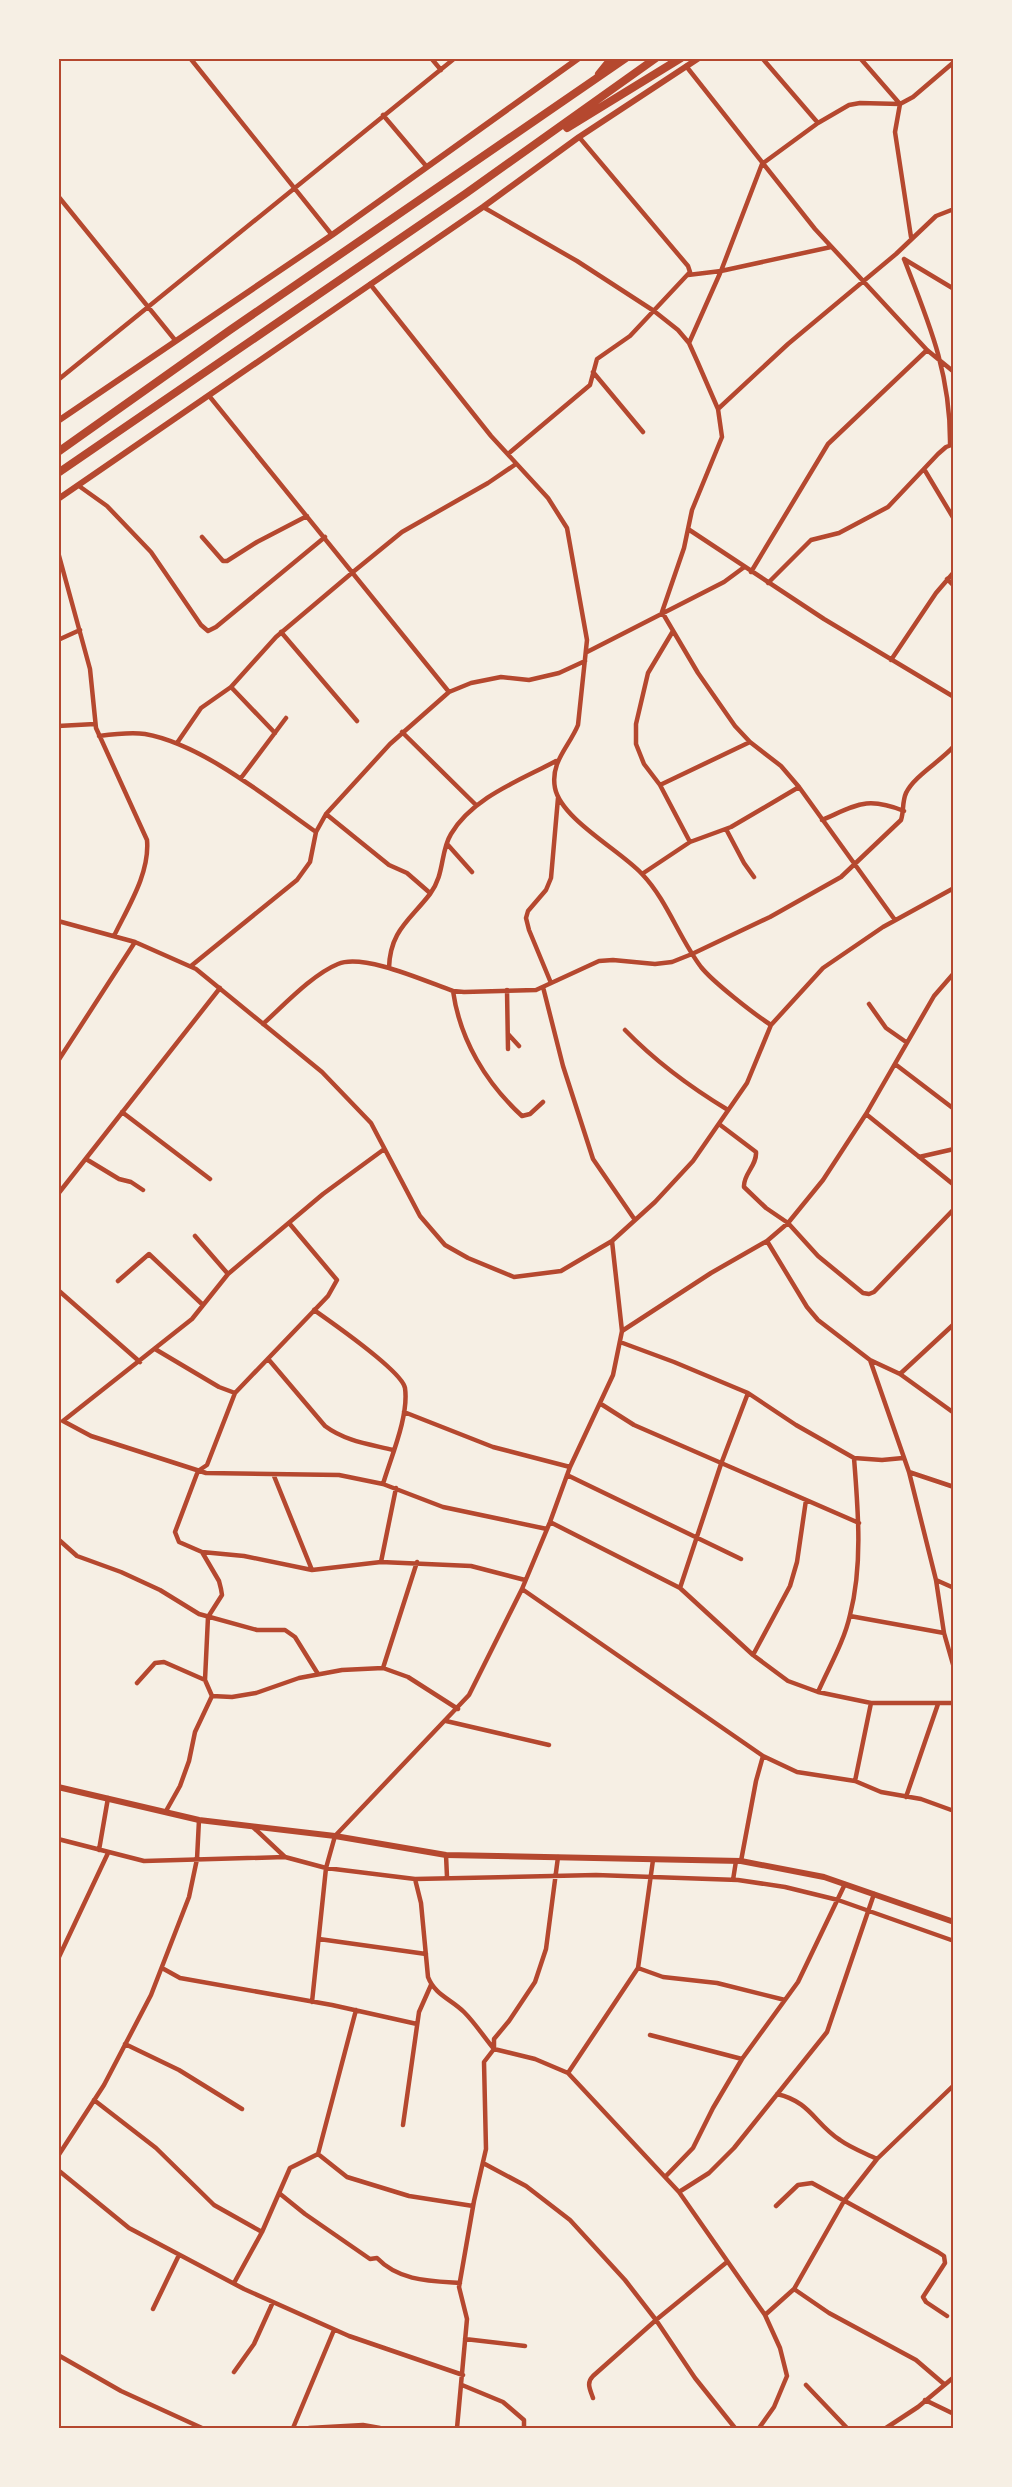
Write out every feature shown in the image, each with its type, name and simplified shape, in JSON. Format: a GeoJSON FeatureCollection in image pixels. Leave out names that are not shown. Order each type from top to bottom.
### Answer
{"type":"FeatureCollection","features":[{"type":"Feature","properties":{"kind":"highway"},"geometry":{"type":"LineString","coordinates":[[592,82],[612,58]]}},
{"type":"Feature","properties":{"kind":"highway"},"geometry":{"type":"LineString","coordinates":[[58,452],[230,330],[626,58]]}},
{"type":"Feature","properties":{"kind":"highway"},"geometry":{"type":"LineString","coordinates":[[58,473],[530,149],[656,58]]}},
{"type":"Feature","properties":{"kind":"highway"},"geometry":{"type":"LineString","coordinates":[[530,149],[683,62]]}},
{"type":"Feature","properties":{"kind":"street"},"geometry":{"type":"LineString","coordinates":[[190,58],[332,235]]}},
{"type":"Feature","properties":{"kind":"street"},"geometry":{"type":"LineString","coordinates":[[431,58],[441,70]]}},
{"type":"Feature","properties":{"kind":"street"},"geometry":{"type":"LineString","coordinates":[[58,380],[455,58]]}},
{"type":"Feature","properties":{"kind":"street"},"geometry":{"type":"LineString","coordinates":[[58,421],[332,235],[579,58]]}},
{"type":"Feature","properties":{"kind":"street"},"geometry":{"type":"LineString","coordinates":[[58,499],[483,207],[683,62],[699,58]]}},
{"type":"Feature","properties":{"kind":"street"},"geometry":{"type":"LineString","coordinates":[[762,58],[818,123]]}},
{"type":"Feature","properties":{"kind":"street"},"geometry":{"type":"LineString","coordinates":[[860,58],[900,104]]}},
{"type":"Feature","properties":{"kind":"street"},"geometry":{"type":"LineString","coordinates":[[683,62],[762,164],[831,247],[927,350],[954,372]]}},
{"type":"Feature","properties":{"kind":"street"},"geometry":{"type":"LineString","coordinates":[[689,343],[721,271],[762,164],[818,123],[849,105],[900,104],[913,97],[954,62]]}},
{"type":"Feature","properties":{"kind":"street"},"geometry":{"type":"LineString","coordinates":[[900,104],[895,132],[911,237]]}},
{"type":"Feature","properties":{"kind":"street"},"geometry":{"type":"LineString","coordinates":[[383,115],[427,167]]}},
{"type":"Feature","properties":{"kind":"street"},"geometry":{"type":"LineString","coordinates":[[508,454],[590,385],[597,359],[630,336],[690,272],[688,266],[579,137]]}},
{"type":"Feature","properties":{"kind":"street"},"geometry":{"type":"LineString","coordinates":[[58,196],[175,340]]}},
{"type":"Feature","properties":{"kind":"street"},"geometry":{"type":"LineString","coordinates":[[483,207],[577,261],[654,311],[678,330],[689,343],[718,409],[722,437],[692,510],[684,548],[662,612]]}},
{"type":"Feature","properties":{"kind":"street"},"geometry":{"type":"LineString","coordinates":[[718,409],[788,344],[896,254],[911,237],[936,216],[954,209]]}},
{"type":"Feature","properties":{"kind":"street"},"geometry":{"type":"LineString","coordinates":[[688,275],[721,271],[831,247]]}},
{"type":"Feature","properties":{"kind":"street"},"geometry":{"type":"LineString","coordinates":[[896,254],[954,289]]}},
{"type":"Feature","properties":{"kind":"street"},"geometry":{"type":"LineString","coordinates":[[768,583],[811,540],[839,533],[888,507],[924,469],[952,445],[949,399],[936,340],[904,259]]}},
{"type":"Feature","properties":{"kind":"street"},"geometry":{"type":"LineString","coordinates":[[370,284],[516,464],[548,498],[567,528],[586,625],[587,652],[578,725],[574,736],[556,761],[476,805],[456,828],[450,836],[440,877],[393,940],[389,968]]}},
{"type":"Feature","properties":{"kind":"street"},"geometry":{"type":"LineString","coordinates":[[751,572],[828,444],[927,350]]}},
{"type":"Feature","properties":{"kind":"street"},"geometry":{"type":"LineString","coordinates":[[947,365],[954,360]]}},
{"type":"Feature","properties":{"kind":"street"},"geometry":{"type":"LineString","coordinates":[[593,372],[643,432]]}},
{"type":"Feature","properties":{"kind":"street"},"geometry":{"type":"LineString","coordinates":[[210,396],[449,692]]}},
{"type":"Feature","properties":{"kind":"street"},"geometry":{"type":"LineString","coordinates":[[177,743],[201,708],[231,687],[281,632],[353,572],[402,532],[488,483],[516,464]]}},
{"type":"Feature","properties":{"kind":"street"},"geometry":{"type":"LineString","coordinates":[[924,469],[954,519]]}},
{"type":"Feature","properties":{"kind":"street"},"geometry":{"type":"LineString","coordinates":[[79,486],[114,513],[151,552],[201,625],[208,631],[216,627],[325,537]]}},
{"type":"Feature","properties":{"kind":"street"},"geometry":{"type":"LineString","coordinates":[[202,537],[223,561],[227,561],[257,542],[307,516]]}},
{"type":"Feature","properties":{"kind":"street"},"geometry":{"type":"LineString","coordinates":[[688,529],[768,583],[954,697]]}},
{"type":"Feature","properties":{"kind":"street"},"geometry":{"type":"LineString","coordinates":[[58,552],[90,669],[99,736],[147,840],[148,855],[134,894],[114,936]]}},
{"type":"Feature","properties":{"kind":"street"},"geometry":{"type":"LineString","coordinates":[[587,652],[724,582],[743,567]]}},
{"type":"Feature","properties":{"kind":"street"},"geometry":{"type":"LineString","coordinates":[[891,660],[954,572]]}},
{"type":"Feature","properties":{"kind":"street"},"geometry":{"type":"LineString","coordinates":[[947,579],[954,586]]}},
{"type":"Feature","properties":{"kind":"street"},"geometry":{"type":"LineString","coordinates":[[662,612],[735,726],[750,742],[781,766],[800,787],[896,920]]}},
{"type":"Feature","properties":{"kind":"street"},"geometry":{"type":"LineString","coordinates":[[58,640],[80,630]]}},
{"type":"Feature","properties":{"kind":"street"},"geometry":{"type":"LineString","coordinates":[[673,630],[648,673],[636,724],[636,744],[644,764],[660,785],[690,842]]}},
{"type":"Feature","properties":{"kind":"street"},"geometry":{"type":"LineString","coordinates":[[281,632],[357,721]]}},
{"type":"Feature","properties":{"kind":"street"},"geometry":{"type":"LineString","coordinates":[[191,966],[297,880],[310,862],[316,832],[327,814],[402,732],[449,692],[471,683],[501,676],[529,680],[560,673],[585,661]]}},
{"type":"Feature","properties":{"kind":"street"},"geometry":{"type":"LineString","coordinates":[[231,687],[274,733]]}},
{"type":"Feature","properties":{"kind":"street"},"geometry":{"type":"LineString","coordinates":[[241,778],[286,718]]}},
{"type":"Feature","properties":{"kind":"street"},"geometry":{"type":"LineString","coordinates":[[58,726],[96,724]]}},
{"type":"Feature","properties":{"kind":"street"},"geometry":{"type":"LineString","coordinates":[[402,732],[476,805]]}},
{"type":"Feature","properties":{"kind":"street"},"geometry":{"type":"LineString","coordinates":[[99,736],[125,733],[145,734],[177,743],[241,778],[316,832]]}},
{"type":"Feature","properties":{"kind":"street"},"geometry":{"type":"LineString","coordinates":[[660,785],[750,742]]}},
{"type":"Feature","properties":{"kind":"street"},"geometry":{"type":"LineString","coordinates":[[263,1024],[325,971],[340,963],[355,961],[389,968],[453,991],[536,990],[599,961],[655,964],[672,962],[693,954],[771,917],[841,877],[855,866],[901,820],[904,811],[903,801],[909,788],[954,746]]}},
{"type":"Feature","properties":{"kind":"street"},"geometry":{"type":"LineString","coordinates":[[551,983],[526,918],[528,911],[546,890],[551,878],[558,797],[555,788],[556,761]]}},
{"type":"Feature","properties":{"kind":"street"},"geometry":{"type":"LineString","coordinates":[[642,873],[690,842],[726,829],[800,787]]}},
{"type":"Feature","properties":{"kind":"street"},"geometry":{"type":"LineString","coordinates":[[558,797],[590,832],[642,873],[702,969],[771,1025]]}},
{"type":"Feature","properties":{"kind":"street"},"geometry":{"type":"LineString","coordinates":[[822,820],[869,802],[886,804],[904,811]]}},
{"type":"Feature","properties":{"kind":"street"},"geometry":{"type":"LineString","coordinates":[[327,814],[389,865],[407,873],[430,893]]}},
{"type":"Feature","properties":{"kind":"street"},"geometry":{"type":"LineString","coordinates":[[726,829],[754,877]]}},
{"type":"Feature","properties":{"kind":"street"},"geometry":{"type":"LineString","coordinates":[[448,845],[472,872]]}},
{"type":"Feature","properties":{"kind":"street"},"geometry":{"type":"LineString","coordinates":[[58,921],[135,942],[191,966],[322,1072],[371,1124],[420,1216],[445,1245],[468,1258],[514,1277],[561,1271],[612,1241],[693,1161],[747,1083],[771,1025],[823,968],[896,920],[954,888]]}},
{"type":"Feature","properties":{"kind":"street"},"geometry":{"type":"LineString","coordinates":[[58,1060],[135,942]]}},
{"type":"Feature","properties":{"kind":"street"},"geometry":{"type":"LineString","coordinates":[[622,1331],[711,1273],[767,1242],[788,1223],[823,1180],[866,1114],[934,996],[954,973]]}},
{"type":"Feature","properties":{"kind":"street"},"geometry":{"type":"LineString","coordinates":[[543,987],[563,1066],[593,1159],[635,1220]]}},
{"type":"Feature","properties":{"kind":"street"},"geometry":{"type":"LineString","coordinates":[[58,1194],[219,988]]}},
{"type":"Feature","properties":{"kind":"street"},"geometry":{"type":"LineString","coordinates":[[507,990],[508,1049]]}},
{"type":"Feature","properties":{"kind":"street"},"geometry":{"type":"LineString","coordinates":[[453,991],[463,1031],[483,1071],[522,1116],[530,1114],[543,1102]]}},
{"type":"Feature","properties":{"kind":"street"},"geometry":{"type":"LineString","coordinates":[[869,1004],[886,1028],[906,1042]]}},
{"type":"Feature","properties":{"kind":"street"},"geometry":{"type":"LineString","coordinates":[[625,1030],[648,1053],[690,1087],[728,1110]]}},
{"type":"Feature","properties":{"kind":"street"},"geometry":{"type":"LineString","coordinates":[[508,1034],[519,1046]]}},
{"type":"Feature","properties":{"kind":"street"},"geometry":{"type":"LineString","coordinates":[[896,1064],[954,1108]]}},
{"type":"Feature","properties":{"kind":"street"},"geometry":{"type":"LineString","coordinates":[[122,1112],[210,1179]]}},
{"type":"Feature","properties":{"kind":"street"},"geometry":{"type":"LineString","coordinates":[[866,1114],[954,1185]]}},
{"type":"Feature","properties":{"kind":"street"},"geometry":{"type":"LineString","coordinates":[[719,1124],[756,1152],[756,1161],[744,1180],[744,1187],[766,1208],[788,1223],[818,1256],[863,1293],[874,1292],[954,1209]]}},
{"type":"Feature","properties":{"kind":"street"},"geometry":{"type":"LineString","coordinates":[[919,1157],[954,1149]]}},
{"type":"Feature","properties":{"kind":"street"},"geometry":{"type":"LineString","coordinates":[[383,1150],[323,1194],[228,1274],[192,1319],[63,1421],[91,1436],[206,1473],[274,1476],[289,1473],[339,1475],[384,1484],[443,1507],[547,1529]]}},
{"type":"Feature","properties":{"kind":"street"},"geometry":{"type":"LineString","coordinates":[[86,1159],[119,1179],[131,1182],[143,1190]]}},
{"type":"Feature","properties":{"kind":"street"},"geometry":{"type":"LineString","coordinates":[[289,1223],[337,1280],[328,1296],[235,1393],[207,1465],[198,1471],[175,1532],[179,1542],[202,1552],[244,1556],[312,1570],[381,1562],[417,1562],[471,1566],[525,1580]]}},
{"type":"Feature","properties":{"kind":"street"},"geometry":{"type":"LineString","coordinates":[[195,1236],[228,1274]]}},
{"type":"Feature","properties":{"kind":"street"},"geometry":{"type":"LineString","coordinates":[[312,2002],[326,1868],[335,1836],[469,1695],[522,1589],[570,1467],[601,1404],[612,1375],[622,1331],[612,1241]]}},
{"type":"Feature","properties":{"kind":"street"},"geometry":{"type":"LineString","coordinates":[[767,1242],[807,1307],[818,1320],[870,1360],[900,1374],[954,1413]]}},
{"type":"Feature","properties":{"kind":"street"},"geometry":{"type":"LineString","coordinates":[[118,1281],[145,1255],[149,1254],[203,1305]]}},
{"type":"Feature","properties":{"kind":"street"},"geometry":{"type":"LineString","coordinates":[[58,1290],[140,1362]]}},
{"type":"Feature","properties":{"kind":"street"},"geometry":{"type":"LineString","coordinates":[[314,1310],[399,1377],[405,1386],[404,1412],[384,1484]]}},
{"type":"Feature","properties":{"kind":"street"},"geometry":{"type":"LineString","coordinates":[[900,1374],[954,1324]]}},
{"type":"Feature","properties":{"kind":"street"},"geometry":{"type":"LineString","coordinates":[[620,1342],[748,1393],[854,1458],[882,1460],[903,1458]]}},
{"type":"Feature","properties":{"kind":"street"},"geometry":{"type":"LineString","coordinates":[[155,1349],[219,1387],[235,1393]]}},
{"type":"Feature","properties":{"kind":"street"},"geometry":{"type":"LineString","coordinates":[[268,1360],[325,1426],[352,1441],[393,1450]]}},
{"type":"Feature","properties":{"kind":"street"},"geometry":{"type":"LineString","coordinates":[[870,1360],[909,1472],[936,1580],[944,1633],[954,1668]]}},
{"type":"Feature","properties":{"kind":"street"},"geometry":{"type":"LineString","coordinates":[[680,1588],[721,1464],[748,1393]]}},
{"type":"Feature","properties":{"kind":"street"},"geometry":{"type":"LineString","coordinates":[[601,1404],[634,1425],[859,1523]]}},
{"type":"Feature","properties":{"kind":"street"},"geometry":{"type":"LineString","coordinates":[[404,1412],[493,1447],[570,1467]]}},
{"type":"Feature","properties":{"kind":"street"},"geometry":{"type":"LineString","coordinates":[[818,1692],[844,1636],[855,1595],[859,1523],[854,1458]]}},
{"type":"Feature","properties":{"kind":"street"},"geometry":{"type":"LineString","coordinates":[[909,1472],[954,1487]]}},
{"type":"Feature","properties":{"kind":"street"},"geometry":{"type":"LineString","coordinates":[[567,1475],[741,1559]]}},
{"type":"Feature","properties":{"kind":"street"},"geometry":{"type":"LineString","coordinates":[[274,1476],[312,1570]]}},
{"type":"Feature","properties":{"kind":"street"},"geometry":{"type":"LineString","coordinates":[[381,1562],[396,1488]]}},
{"type":"Feature","properties":{"kind":"street"},"geometry":{"type":"LineString","coordinates":[[753,1655],[790,1586],[797,1562],[806,1500]]}},
{"type":"Feature","properties":{"kind":"street"},"geometry":{"type":"LineString","coordinates":[[550,1522],[680,1588],[753,1655],[788,1681],[818,1692],[871,1702],[954,1703]]}},
{"type":"Feature","properties":{"kind":"street"},"geometry":{"type":"LineString","coordinates":[[58,1539],[77,1556],[160,1590],[208,1617],[257,1630],[285,1630],[296,1637],[318,1674]]}},
{"type":"Feature","properties":{"kind":"street"},"geometry":{"type":"LineString","coordinates":[[166,1811],[180,1786],[189,1761],[195,1732],[212,1696],[205,1680],[208,1617],[222,1595],[219,1581],[202,1552]]}},
{"type":"Feature","properties":{"kind":"street"},"geometry":{"type":"LineString","coordinates":[[383,1668],[417,1562]]}},
{"type":"Feature","properties":{"kind":"street"},"geometry":{"type":"LineString","coordinates":[[936,1580],[954,1588]]}},
{"type":"Feature","properties":{"kind":"street"},"geometry":{"type":"LineString","coordinates":[[522,1589],[763,1756],[797,1772],[855,1781],[881,1792],[936,1803],[954,1811]]}},
{"type":"Feature","properties":{"kind":"street"},"geometry":{"type":"LineString","coordinates":[[850,1616],[944,1633]]}},
{"type":"Feature","properties":{"kind":"street"},"geometry":{"type":"LineString","coordinates":[[137,1683],[155,1664],[164,1662],[205,1680]]}},
{"type":"Feature","properties":{"kind":"street"},"geometry":{"type":"LineString","coordinates":[[212,1696],[232,1697],[256,1693],[298,1678],[342,1670],[383,1668],[408,1677],[458,1709]]}},
{"type":"Feature","properties":{"kind":"street"},"geometry":{"type":"LineString","coordinates":[[855,1781],[871,1702]]}},
{"type":"Feature","properties":{"kind":"street"},"geometry":{"type":"LineString","coordinates":[[906,1797],[938,1704]]}},
{"type":"Feature","properties":{"kind":"street"},"geometry":{"type":"LineString","coordinates":[[446,1721],[549,1744]]}},
{"type":"Feature","properties":{"kind":"street"},"geometry":{"type":"LineString","coordinates":[[733,1880],[763,1756]]}},
{"type":"Feature","properties":{"kind":"street"},"geometry":{"type":"LineString","coordinates":[[58,1787],[199,1820],[335,1836],[446,1855],[739,1861],[824,1877],[954,1922]]}},
{"type":"Feature","properties":{"kind":"street"},"geometry":{"type":"LineString","coordinates":[[99,1850],[108,1798]]}},
{"type":"Feature","properties":{"kind":"street"},"geometry":{"type":"LineString","coordinates":[[58,2156],[94,2100],[151,1995],[189,1897],[197,1859],[199,1820]]}},
{"type":"Feature","properties":{"kind":"street"},"geometry":{"type":"LineString","coordinates":[[254,1828],[285,1857]]}},
{"type":"Feature","properties":{"kind":"street"},"geometry":{"type":"LineString","coordinates":[[58,1839],[144,1861],[285,1857],[326,1868],[415,1879],[651,1876],[733,1880],[785,1887],[838,1900],[954,1941]]}},
{"type":"Feature","properties":{"kind":"street"},"geometry":{"type":"LineString","coordinates":[[58,1959],[108,1853]]}},
{"type":"Feature","properties":{"kind":"street"},"geometry":{"type":"LineString","coordinates":[[446,1855],[447,1877]]}},
{"type":"Feature","properties":{"kind":"street"},"geometry":{"type":"LineString","coordinates":[[457,2428],[467,2319],[460,2283],[473,2206],[486,2149],[484,2062],[494,2049],[494,2039],[535,1982],[546,1949],[558,1857]]}},
{"type":"Feature","properties":{"kind":"street"},"geometry":{"type":"LineString","coordinates":[[568,2073],[638,1968],[653,1860]]}},
{"type":"Feature","properties":{"kind":"street"},"geometry":{"type":"LineString","coordinates":[[415,1879],[421,1903],[431,1985],[464,2011],[494,2049],[535,2059],[568,2073],[680,2192],[765,2315],[780,2348],[787,2376],[774,2408],[759,2428]]}},
{"type":"Feature","properties":{"kind":"street"},"geometry":{"type":"LineString","coordinates":[[665,2177],[693,2148],[742,2059],[798,1982],[845,1884]]}},
{"type":"Feature","properties":{"kind":"street"},"geometry":{"type":"LineString","coordinates":[[680,2192],[709,2173],[725,2157],[827,2032],[874,1894]]}},
{"type":"Feature","properties":{"kind":"street"},"geometry":{"type":"LineString","coordinates":[[319,1939],[426,1954]]}},
{"type":"Feature","properties":{"kind":"street"},"geometry":{"type":"LineString","coordinates":[[162,1968],[180,1978],[356,2010],[417,2024]]}},
{"type":"Feature","properties":{"kind":"street"},"geometry":{"type":"LineString","coordinates":[[638,1968],[663,1977],[717,1983],[785,2000]]}},
{"type":"Feature","properties":{"kind":"street"},"geometry":{"type":"LineString","coordinates":[[403,2125],[418,2012],[431,1985]]}},
{"type":"Feature","properties":{"kind":"street"},"geometry":{"type":"LineString","coordinates":[[234,2283],[262,2232],[290,2168],[318,2154],[356,2010]]}},
{"type":"Feature","properties":{"kind":"street"},"geometry":{"type":"LineString","coordinates":[[650,2035],[742,2059]]}},
{"type":"Feature","properties":{"kind":"street"},"geometry":{"type":"LineString","coordinates":[[125,2044],[179,2070],[242,2109]]}},
{"type":"Feature","properties":{"kind":"street"},"geometry":{"type":"LineString","coordinates":[[765,2315],[794,2289],[844,2201],[877,2160],[954,2085]]}},
{"type":"Feature","properties":{"kind":"street"},"geometry":{"type":"LineString","coordinates":[[777,2094],[791,2097],[804,2105],[839,2140],[877,2160]]}},
{"type":"Feature","properties":{"kind":"street"},"geometry":{"type":"LineString","coordinates":[[94,2100],[156,2148],[214,2205],[262,2232]]}},
{"type":"Feature","properties":{"kind":"street"},"geometry":{"type":"LineString","coordinates":[[318,2154],[347,2177],[409,2196],[473,2206]]}},
{"type":"Feature","properties":{"kind":"street"},"geometry":{"type":"LineString","coordinates":[[483,2163],[526,2186],[570,2220],[625,2280],[656,2320],[695,2378],[735,2428]]}},
{"type":"Feature","properties":{"kind":"street"},"geometry":{"type":"LineString","coordinates":[[58,2170],[129,2228],[234,2283],[334,2330],[463,2375]]}},
{"type":"Feature","properties":{"kind":"street"},"geometry":{"type":"LineString","coordinates":[[776,2206],[798,2185],[812,2183],[944,2256],[945,2263],[923,2297],[926,2302],[947,2316]]}},
{"type":"Feature","properties":{"kind":"street"},"geometry":{"type":"LineString","coordinates":[[279,2193],[370,2259],[377,2258],[385,2266],[403,2276],[426,2281],[460,2283]]}},
{"type":"Feature","properties":{"kind":"street"},"geometry":{"type":"LineString","coordinates":[[153,2308],[179,2255]]}},
{"type":"Feature","properties":{"kind":"street"},"geometry":{"type":"LineString","coordinates":[[593,2398],[589,2380],[656,2320],[727,2262]]}},
{"type":"Feature","properties":{"kind":"street"},"geometry":{"type":"LineString","coordinates":[[794,2289],[830,2313],[916,2360],[944,2384]]}},
{"type":"Feature","properties":{"kind":"street"},"geometry":{"type":"LineString","coordinates":[[234,2372],[254,2344],[273,2302]]}},
{"type":"Feature","properties":{"kind":"street"},"geometry":{"type":"LineString","coordinates":[[293,2428],[334,2330]]}},
{"type":"Feature","properties":{"kind":"street"},"geometry":{"type":"LineString","coordinates":[[465,2339],[525,2346]]}},
{"type":"Feature","properties":{"kind":"street"},"geometry":{"type":"LineString","coordinates":[[58,2355],[121,2391],[202,2428]]}},
{"type":"Feature","properties":{"kind":"street"},"geometry":{"type":"LineString","coordinates":[[886,2428],[954,2377]]}},
{"type":"Feature","properties":{"kind":"street"},"geometry":{"type":"LineString","coordinates":[[462,2385],[502,2402],[524,2420],[524,2428]]}},
{"type":"Feature","properties":{"kind":"street"},"geometry":{"type":"LineString","coordinates":[[806,2385],[847,2428]]}},
{"type":"Feature","properties":{"kind":"street"},"geometry":{"type":"LineString","coordinates":[[925,2400],[954,2414]]}},
{"type":"Feature","properties":{"kind":"street"},"geometry":{"type":"LineString","coordinates":[[309,2428],[363,2425],[380,2428]]}}]}
